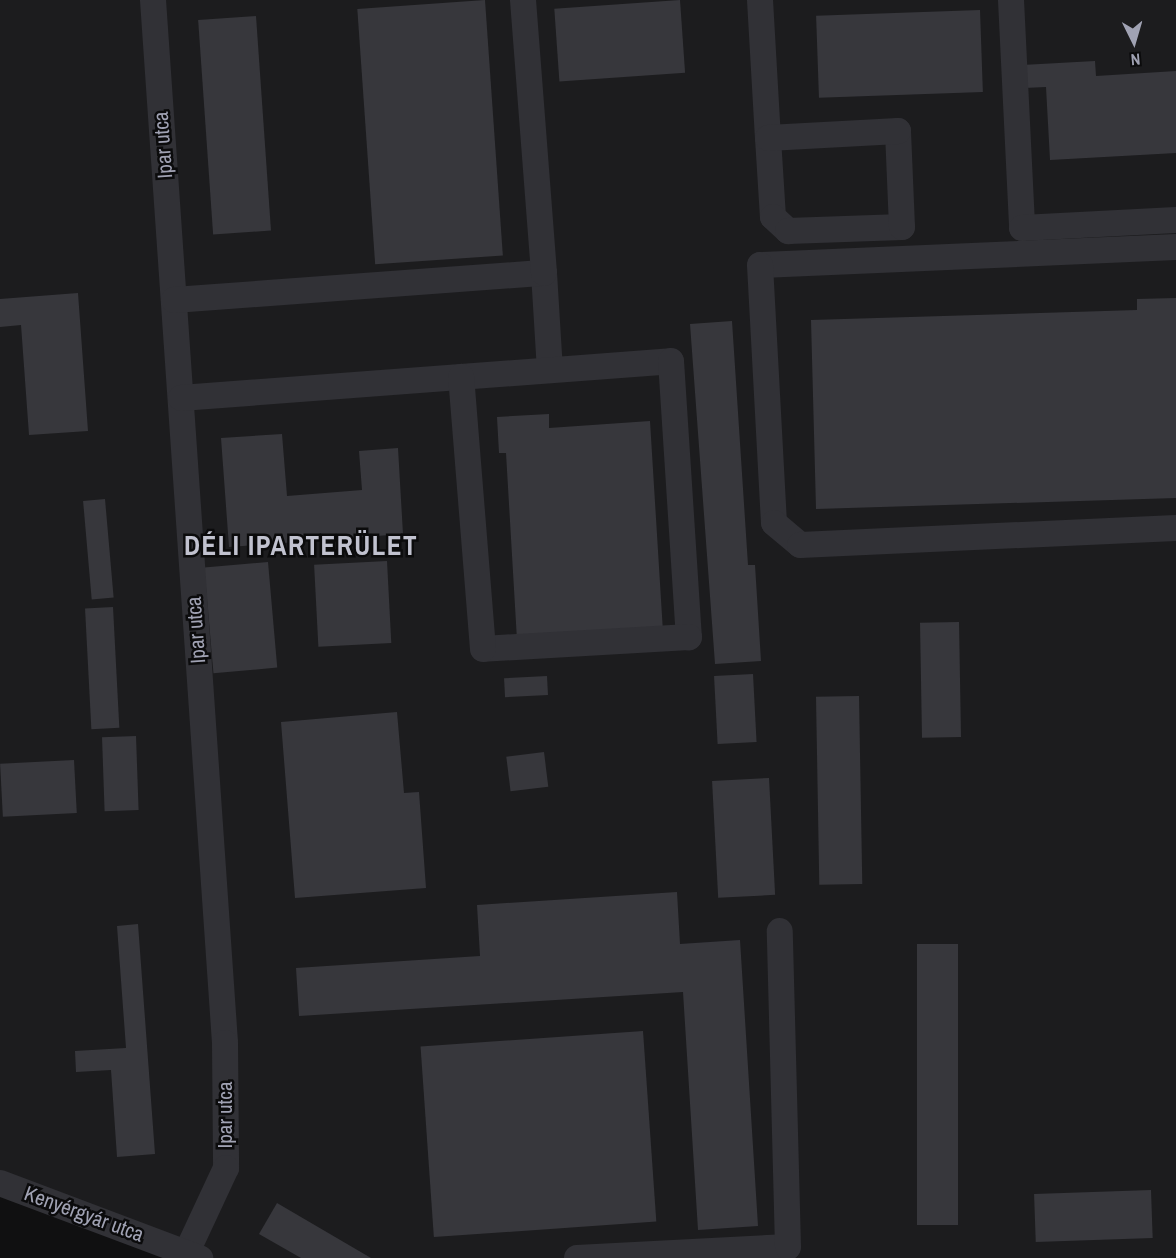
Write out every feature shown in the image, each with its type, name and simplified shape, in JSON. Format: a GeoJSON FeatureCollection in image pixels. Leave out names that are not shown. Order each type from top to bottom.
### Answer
{"type":"FeatureCollection","features":[{"type":"Feature","properties":{"kind":"street","name":"Ipar utca"},"geometry":{"type":"LineString","coordinates":[[153,0],[225,1043],[226,1168],[190,1256]]}},
{"type":"Feature","properties":{"kind":"street"},"geometry":{"type":"LineString","coordinates":[[524,0],[550,370]]}},
{"type":"Feature","properties":{"kind":"street"},"geometry":{"type":"LineString","coordinates":[[760,0],[768,138],[773,217],[789,231],[902,227],[898,131],[768,138]]}},
{"type":"Feature","properties":{"kind":"street"},"geometry":{"type":"LineString","coordinates":[[1011,0],[1022,228],[1176,220]]}},
{"type":"Feature","properties":{"kind":"street"},"geometry":{"type":"LineString","coordinates":[[1176,247],[760,264],[774,523],[800,545],[1176,528]]}},
{"type":"Feature","properties":{"kind":"street"},"geometry":{"type":"LineString","coordinates":[[174,300],[544,273]]}},
{"type":"Feature","properties":{"kind":"street"},"geometry":{"type":"LineString","coordinates":[[181,398],[671,361],[688,637],[483,649],[461,377]]}},
{"type":"Feature","properties":{"kind":"street"},"geometry":{"type":"LineString","coordinates":[[578,1258],[788,1246],[780,931]]}},
{"type":"Feature","properties":{"kind":"street","name":"Kenyérgyár utca"},"geometry":{"type":"LineString","coordinates":[[0,1183],[190,1256]]}},
{"type":"Feature","properties":{"kind":"shaded area"},"geometry":{"type":"Polygon","coordinates":[[[0,0],[1176,0],[1176,1258],[200,1258],[0,1183],[0,0]]]}},
{"type":"Feature","properties":{"kind":"building"},"geometry":{"type":"Polygon","coordinates":[[[485,0],[503,255],[375,264],[357,9],[485,0]]]}},
{"type":"Feature","properties":{"kind":"building"},"geometry":{"type":"Polygon","coordinates":[[[680,0],[685,73],[559,82],[554,9],[680,0]]]}},
{"type":"Feature","properties":{"kind":"building"},"geometry":{"type":"Polygon","coordinates":[[[980,10],[983,92],[819,98],[816,16],[980,10]]]}},
{"type":"Feature","properties":{"kind":"building"},"geometry":{"type":"Polygon","coordinates":[[[256,16],[271,230],[213,235],[198,20],[256,16]]]}},
{"type":"Feature","properties":{"kind":"building"},"geometry":{"type":"Polygon","coordinates":[[[1095,61],[1096,76],[1176,71],[1176,153],[1050,160],[1046,87],[1024,88],[1022,65],[1095,61]]]}},
{"type":"Feature","properties":{"kind":"building"},"geometry":{"type":"Polygon","coordinates":[[[78,293],[88,431],[29,435],[21,325],[0,327],[0,299],[78,293]]]}},
{"type":"Feature","properties":{"kind":"building"},"geometry":{"type":"Polygon","coordinates":[[[1176,298],[1176,498],[816,509],[811,320],[1137,310],[1137,299],[1176,298]]]}},
{"type":"Feature","properties":{"kind":"building"},"geometry":{"type":"Polygon","coordinates":[[[732,321],[748,565],[755,565],[761,661],[715,664],[690,324],[732,321]]]}},
{"type":"Feature","properties":{"kind":"building"},"geometry":{"type":"Polygon","coordinates":[[[549,414],[549,428],[650,421],[663,632],[517,640],[506,453],[499,453],[497,417],[549,414]]]}},
{"type":"Feature","properties":{"kind":"building"},"geometry":{"type":"Polygon","coordinates":[[[282,434],[287,496],[362,490],[359,451],[398,448],[403,534],[229,547],[221,438],[282,434]]]}},
{"type":"Feature","properties":{"kind":"building"},"geometry":{"type":"Polygon","coordinates":[[[105,499],[114,598],[92,600],[83,501],[105,499]]]}},
{"type":"Feature","properties":{"kind":"building"},"geometry":{"type":"Polygon","coordinates":[[[387,561],[391,643],[318,647],[314,565],[387,561]]]}},
{"type":"Feature","properties":{"kind":"building"},"geometry":{"type":"Polygon","coordinates":[[[268,562],[277,668],[213,673],[204,568],[268,562]]]}},
{"type":"Feature","properties":{"kind":"building"},"geometry":{"type":"Polygon","coordinates":[[[113,607],[119,728],[91,729],[85,608],[113,607]]]}},
{"type":"Feature","properties":{"kind":"building"},"geometry":{"type":"Polygon","coordinates":[[[959,622],[961,737],[922,738],[920,623],[959,622]]]}},
{"type":"Feature","properties":{"kind":"building"},"geometry":{"type":"Polygon","coordinates":[[[753,674],[757,742],[718,744],[714,676],[753,674]]]}},
{"type":"Feature","properties":{"kind":"building"},"geometry":{"type":"Polygon","coordinates":[[[547,676],[548,695],[505,697],[504,678],[547,676]]]}},
{"type":"Feature","properties":{"kind":"building"},"geometry":{"type":"Polygon","coordinates":[[[859,696],[862,884],[819,885],[816,697],[859,696]]]}},
{"type":"Feature","properties":{"kind":"building"},"geometry":{"type":"Polygon","coordinates":[[[397,712],[404,793],[419,792],[426,888],[295,898],[281,722],[397,712]]]}},
{"type":"Feature","properties":{"kind":"building"},"geometry":{"type":"Polygon","coordinates":[[[136,736],[139,810],[105,811],[102,737],[136,736]]]}},
{"type":"Feature","properties":{"kind":"building"},"geometry":{"type":"Polygon","coordinates":[[[544,752],[548,787],[511,791],[506,757],[544,752]]]}},
{"type":"Feature","properties":{"kind":"building"},"geometry":{"type":"Polygon","coordinates":[[[74,760],[77,813],[3,817],[0,764],[74,760]]]}},
{"type":"Feature","properties":{"kind":"building"},"geometry":{"type":"Polygon","coordinates":[[[769,778],[775,895],[718,898],[712,781],[769,778]]]}},
{"type":"Feature","properties":{"kind":"building"},"geometry":{"type":"Polygon","coordinates":[[[677,892],[680,944],[740,940],[758,1226],[698,1230],[683,992],[299,1016],[296,968],[480,956],[477,905],[677,892]]]}},
{"type":"Feature","properties":{"kind":"building"},"geometry":{"type":"Polygon","coordinates":[[[138,924],[155,1154],[117,1157],[111,1070],[76,1072],[75,1051],[126,1048],[117,926],[138,924]]]}},
{"type":"Feature","properties":{"kind":"building"},"geometry":{"type":"Polygon","coordinates":[[[917,944],[958,944],[958,1225],[917,1225],[917,944]]]}},
{"type":"Feature","properties":{"kind":"building"},"geometry":{"type":"Polygon","coordinates":[[[643,1031],[656,1222],[434,1237],[421,1047],[643,1031]]]}},
{"type":"Feature","properties":{"kind":"building"},"geometry":{"type":"Polygon","coordinates":[[[1151,1190],[1153,1238],[1036,1242],[1034,1194],[1151,1190]]]}},
{"type":"Feature","properties":{"kind":"building"},"geometry":{"type":"Polygon","coordinates":[[[277,1203],[371,1258],[301,1258],[259,1234],[277,1203]]]}},
{"type":"Feature","properties":{"kind":"district","name":"DÉLI IPARTERÜLET"},"geometry":{"type":"Point","coordinates":[301,546]}}]}
